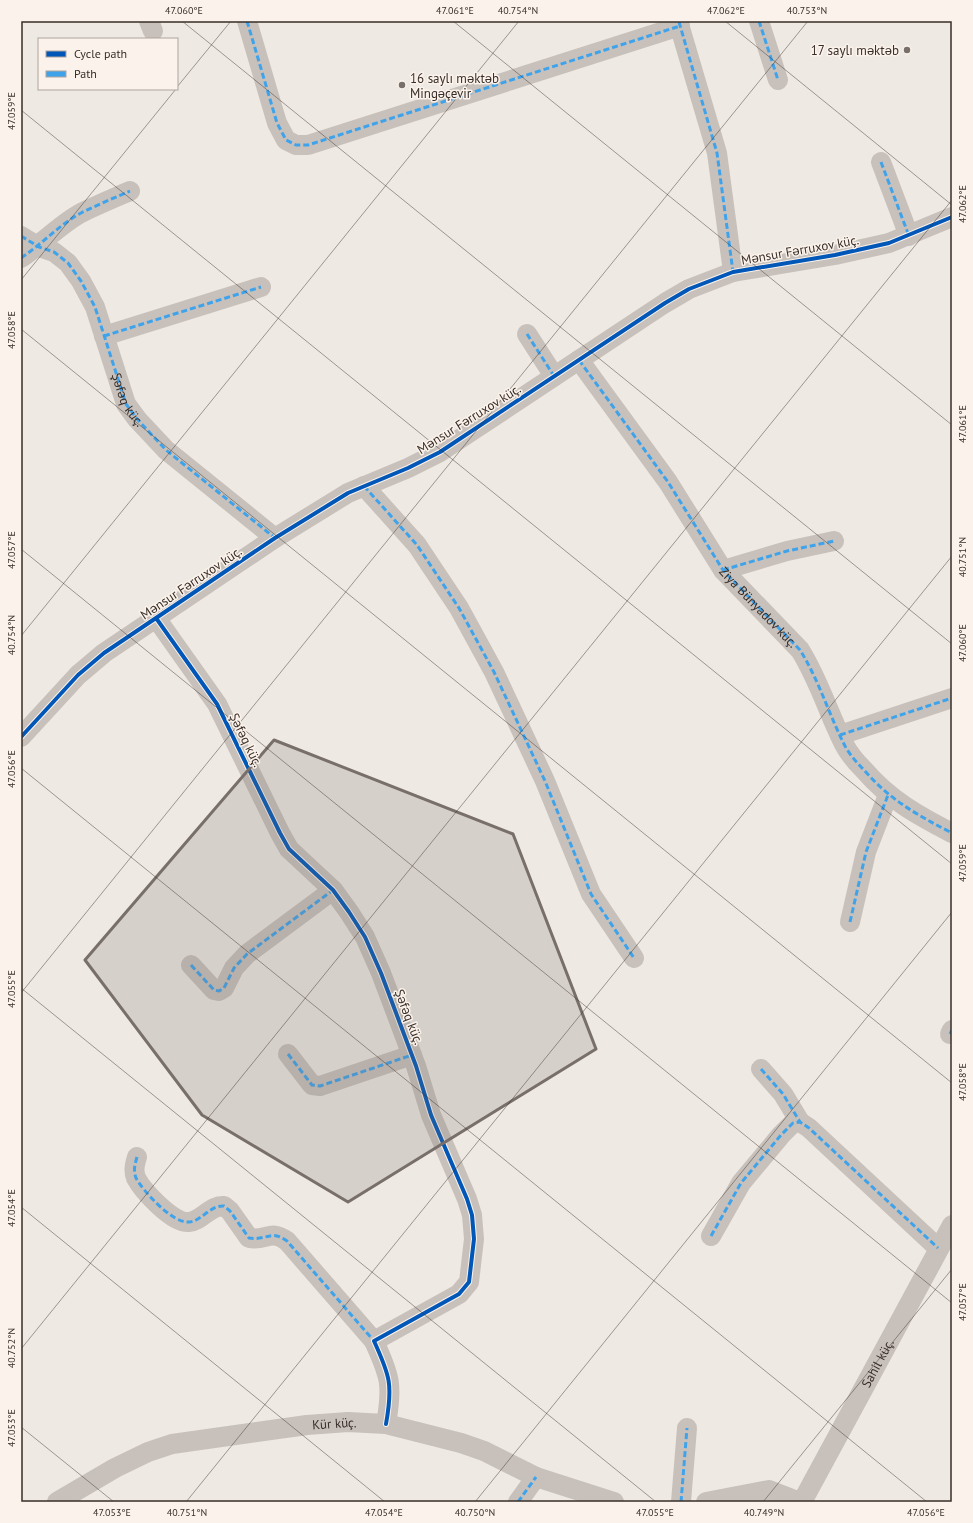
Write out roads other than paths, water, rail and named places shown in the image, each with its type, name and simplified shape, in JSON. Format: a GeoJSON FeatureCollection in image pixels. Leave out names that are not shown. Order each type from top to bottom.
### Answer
{"type":"FeatureCollection","features":[{"type":"Feature","properties":{"kind":"street"},"geometry":{"type":"LineString","coordinates":[[248,21],[277,123],[286,140],[296,145],[308,145],[679,23],[717,153],[733,272]]}},
{"type":"Feature","properties":{"kind":"street"},"geometry":{"type":"LineString","coordinates":[[760,21],[778,80]]}},
{"type":"Feature","properties":{"kind":"street"},"geometry":{"type":"LineString","coordinates":[[881,162],[909,236]]}},
{"type":"Feature","properties":{"kind":"street"},"geometry":{"type":"LineString","coordinates":[[21,258],[39,247],[62,226],[81,213],[130,191]]}},
{"type":"Feature","properties":{"kind":"street","name":"Mənsur Fərruxov küç."},"geometry":{"type":"LineString","coordinates":[[21,737],[78,675],[104,653],[275,538],[348,493],[408,468],[440,452],[665,303],[689,289],[733,272],[835,255],[889,243],[952,217]]}},
{"type":"Feature","properties":{"kind":"street","name":"Şəfəq küç."},"geometry":{"type":"LineString","coordinates":[[21,236],[39,247],[54,252],[68,263],[81,281],[95,307],[126,404],[137,419],[166,450],[275,538]]}},
{"type":"Feature","properties":{"kind":"street"},"geometry":{"type":"LineString","coordinates":[[104,336],[261,287]]}},
{"type":"Feature","properties":{"kind":"street"},"geometry":{"type":"LineString","coordinates":[[527,334],[554,376]]}},
{"type":"Feature","properties":{"kind":"street","name":"Ziya Bünyadov küç."},"geometry":{"type":"LineString","coordinates":[[579,360],[668,482],[723,570],[800,650],[809,664],[840,735],[855,760],[888,795],[917,816],[952,833]]}},
{"type":"Feature","properties":{"kind":"street"},"geometry":{"type":"LineString","coordinates":[[364,486],[417,545],[459,608],[494,672],[545,781],[591,894],[634,958]]}},
{"type":"Feature","properties":{"kind":"street"},"geometry":{"type":"LineString","coordinates":[[723,570],[787,551],[834,541]]}},
{"type":"Feature","properties":{"kind":"street","name":"Şəfəq küç."},"geometry":{"type":"LineString","coordinates":[[156,618],[217,704],[289,849],[333,890],[365,937],[381,973],[412,1055],[431,1115],[467,1199],[472,1215],[474,1239],[472,1269],[469,1282],[459,1294],[374,1341]]}},
{"type":"Feature","properties":{"kind":"street"},"geometry":{"type":"LineString","coordinates":[[840,735],[952,698]]}},
{"type":"Feature","properties":{"kind":"street"},"geometry":{"type":"LineString","coordinates":[[850,922],[866,852],[888,795]]}},
{"type":"Feature","properties":{"kind":"street"},"geometry":{"type":"LineString","coordinates":[[191,965],[214,990],[219,991],[224,988],[234,968],[247,954],[333,890]]}},
{"type":"Feature","properties":{"kind":"street"},"geometry":{"type":"LineString","coordinates":[[288,1054],[312,1086],[320,1086],[412,1055]]}},
{"type":"Feature","properties":{"kind":"street"},"geometry":{"type":"LineString","coordinates":[[761,1069],[783,1094],[800,1122],[809,1128],[938,1248]]}},
{"type":"Feature","properties":{"kind":"street"},"geometry":{"type":"LineString","coordinates":[[711,1236],[741,1183],[781,1135],[793,1123],[800,1122]]}},
{"type":"Feature","properties":{"kind":"street"},"geometry":{"type":"LineString","coordinates":[[137,1157],[134,1168],[136,1178],[158,1204],[182,1222],[191,1222],[217,1206],[224,1206],[230,1211],[249,1238],[258,1240],[270,1235],[278,1235],[286,1241],[374,1341],[390,1382],[391,1398],[386,1424]]}},
{"type":"Feature","properties":{"kind":"street","name":"Sahil küç."},"geometry":{"type":"LineString","coordinates":[[801,1502],[938,1248],[952,1225]]}},
{"type":"Feature","properties":{"kind":"street","name":"Kür küç."},"geometry":{"type":"LineString","coordinates":[[57,1502],[115,1468],[148,1452],[172,1444],[307,1425],[348,1422],[386,1424],[461,1443],[484,1451],[536,1477],[614,1502]]}},
{"type":"Feature","properties":{"kind":"street"},"geometry":{"type":"LineString","coordinates":[[681,1502],[687,1428]]}},
{"type":"Feature","properties":{"kind":"street"},"geometry":{"type":"LineString","coordinates":[[518,1502],[536,1477]]}},
{"type":"Feature","properties":{"kind":"street"},"geometry":{"type":"LineString","coordinates":[[706,1502],[769,1490],[801,1502]]}},
{"type":"Feature","properties":{"kind":"place","name":"17 saylı məktəb"},"geometry":{"type":"Point","coordinates":[907,50]}},
{"type":"Feature","properties":{"kind":"place","name":"16 saylı məktəb Mingəçevir"},"geometry":{"type":"Point","coordinates":[402,85]}}]}
